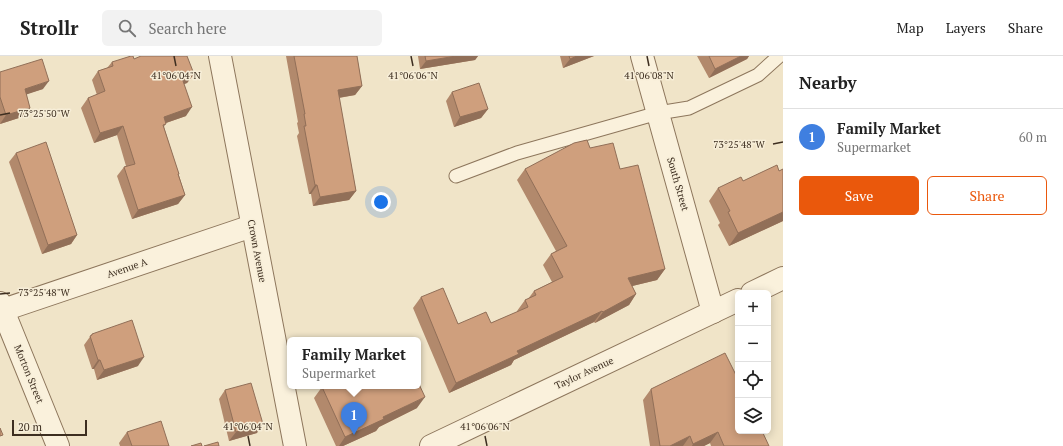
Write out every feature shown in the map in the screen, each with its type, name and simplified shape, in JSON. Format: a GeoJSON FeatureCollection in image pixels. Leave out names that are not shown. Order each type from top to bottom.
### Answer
{"type":"FeatureCollection","features":[{"type":"Feature","properties":{"kind":"street","name":"Crown Avenue"},"geometry":{"type":"LineString","coordinates":[[220,56],[294,446]]}},
{"type":"Feature","properties":{"kind":"street","name":"South Street"},"geometry":{"type":"LineString","coordinates":[[642,56],[713,312]]}},
{"type":"Feature","properties":{"kind":"street","name":"Avenue A"},"geometry":{"type":"LineString","coordinates":[[1,306],[252,226]]}},
{"type":"Feature","properties":{"kind":"street"},"geometry":{"type":"LineString","coordinates":[[758,290],[783,278]]}},
{"type":"Feature","properties":{"kind":"street","name":"Taylor Avenue"},"geometry":{"type":"LineString","coordinates":[[431,446],[735,301]]}},
{"type":"Feature","properties":{"kind":"street","name":"Morton Street"},"geometry":{"type":"LineString","coordinates":[[1,306],[8,344],[58,446]]}},
{"type":"Feature","properties":{"kind":"lane"},"geometry":{"type":"LineString","coordinates":[[456,176],[517,153],[658,113],[689,108],[758,75],[779,56]]}},
{"type":"Feature","properties":{"kind":"building"},"geometry":{"type":"Polygon","coordinates":[[[133,56],[134,59],[141,56],[187,56],[194,74],[182,78],[192,107],[164,117],[166,124],[163,125],[185,195],[138,210],[124,167],[135,164],[123,126],[100,133],[88,98],[105,91],[98,71],[113,66],[112,62],[133,56]]]}},
{"type":"Feature","properties":{"kind":"building"},"geometry":{"type":"Polygon","coordinates":[[[294,56],[357,56],[362,86],[338,90],[356,191],[320,197],[317,185],[315,185],[304,126],[306,126],[305,114],[294,56]]]}},
{"type":"Feature","properties":{"kind":"building"},"geometry":{"type":"Polygon","coordinates":[[[425,56],[456,56],[426,61],[425,56]]]}},
{"type":"Feature","properties":{"kind":"building"},"geometry":{"type":"Polygon","coordinates":[[[569,56],[577,56],[570,59],[569,56]]]}},
{"type":"Feature","properties":{"kind":"building"},"geometry":{"type":"Polygon","coordinates":[[[709,56],[741,56],[715,69],[709,56]]]}},
{"type":"Feature","properties":{"kind":"building"},"geometry":{"type":"Polygon","coordinates":[[[42,59],[49,81],[25,89],[30,108],[6,115],[0,97],[0,72],[42,59]]]}},
{"type":"Feature","properties":{"kind":"building"},"geometry":{"type":"Polygon","coordinates":[[[479,83],[488,109],[460,117],[452,92],[479,83]]]}},
{"type":"Feature","properties":{"kind":"building"},"geometry":{"type":"Polygon","coordinates":[[[587,140],[590,148],[613,143],[620,169],[638,165],[665,269],[628,278],[636,294],[603,312],[602,311],[517,351],[519,354],[456,383],[421,297],[443,288],[458,324],[486,312],[491,323],[528,307],[525,300],[536,295],[534,291],[563,277],[551,254],[567,246],[525,169],[574,143],[587,140]]]}},
{"type":"Feature","properties":{"kind":"building"},"geometry":{"type":"Polygon","coordinates":[[[46,142],[77,235],[48,245],[16,153],[46,142]]]}},
{"type":"Feature","properties":{"kind":"building"},"geometry":{"type":"Polygon","coordinates":[[[777,165],[779,171],[783,169],[783,212],[738,233],[728,212],[730,211],[718,188],[741,177],[743,181],[777,165]]]}},
{"type":"Feature","properties":{"kind":"building"},"geometry":{"type":"Polygon","coordinates":[[[132,320],[144,357],[104,370],[100,360],[98,360],[90,336],[132,320]]]}},
{"type":"Feature","properties":{"kind":"building"},"geometry":{"type":"Polygon","coordinates":[[[725,353],[735,373],[735,434],[763,434],[769,446],[724,446],[718,432],[693,444],[690,436],[670,446],[660,446],[651,389],[725,353]]]}},
{"type":"Feature","properties":{"kind":"building"},"geometry":{"type":"Polygon","coordinates":[[[251,383],[263,424],[236,432],[225,390],[251,383]]]}},
{"type":"Feature","properties":{"kind":"building"},"geometry":{"type":"Polygon","coordinates":[[[421,388],[425,397],[383,417],[384,419],[345,437],[323,389],[421,388]]]}},
{"type":"Feature","properties":{"kind":"building"},"geometry":{"type":"Polygon","coordinates":[[[161,421],[169,446],[132,446],[127,432],[161,421]]]}},
{"type":"Feature","properties":{"kind":"building"},"geometry":{"type":"Polygon","coordinates":[[[0,428],[3,435],[0,436],[0,428]]]}},
{"type":"Feature","properties":{"kind":"building"},"geometry":{"type":"Polygon","coordinates":[[[218,442],[219,446],[204,446],[218,442]]]}},
{"type":"Feature","properties":{"kind":"building"},"geometry":{"type":"Polygon","coordinates":[[[201,443],[202,446],[191,446],[201,443]]]}},
{"type":"Feature","properties":{"kind":"place","name":"Family Market"},"geometry":{"type":"Point","coordinates":[354,435]}}]}
